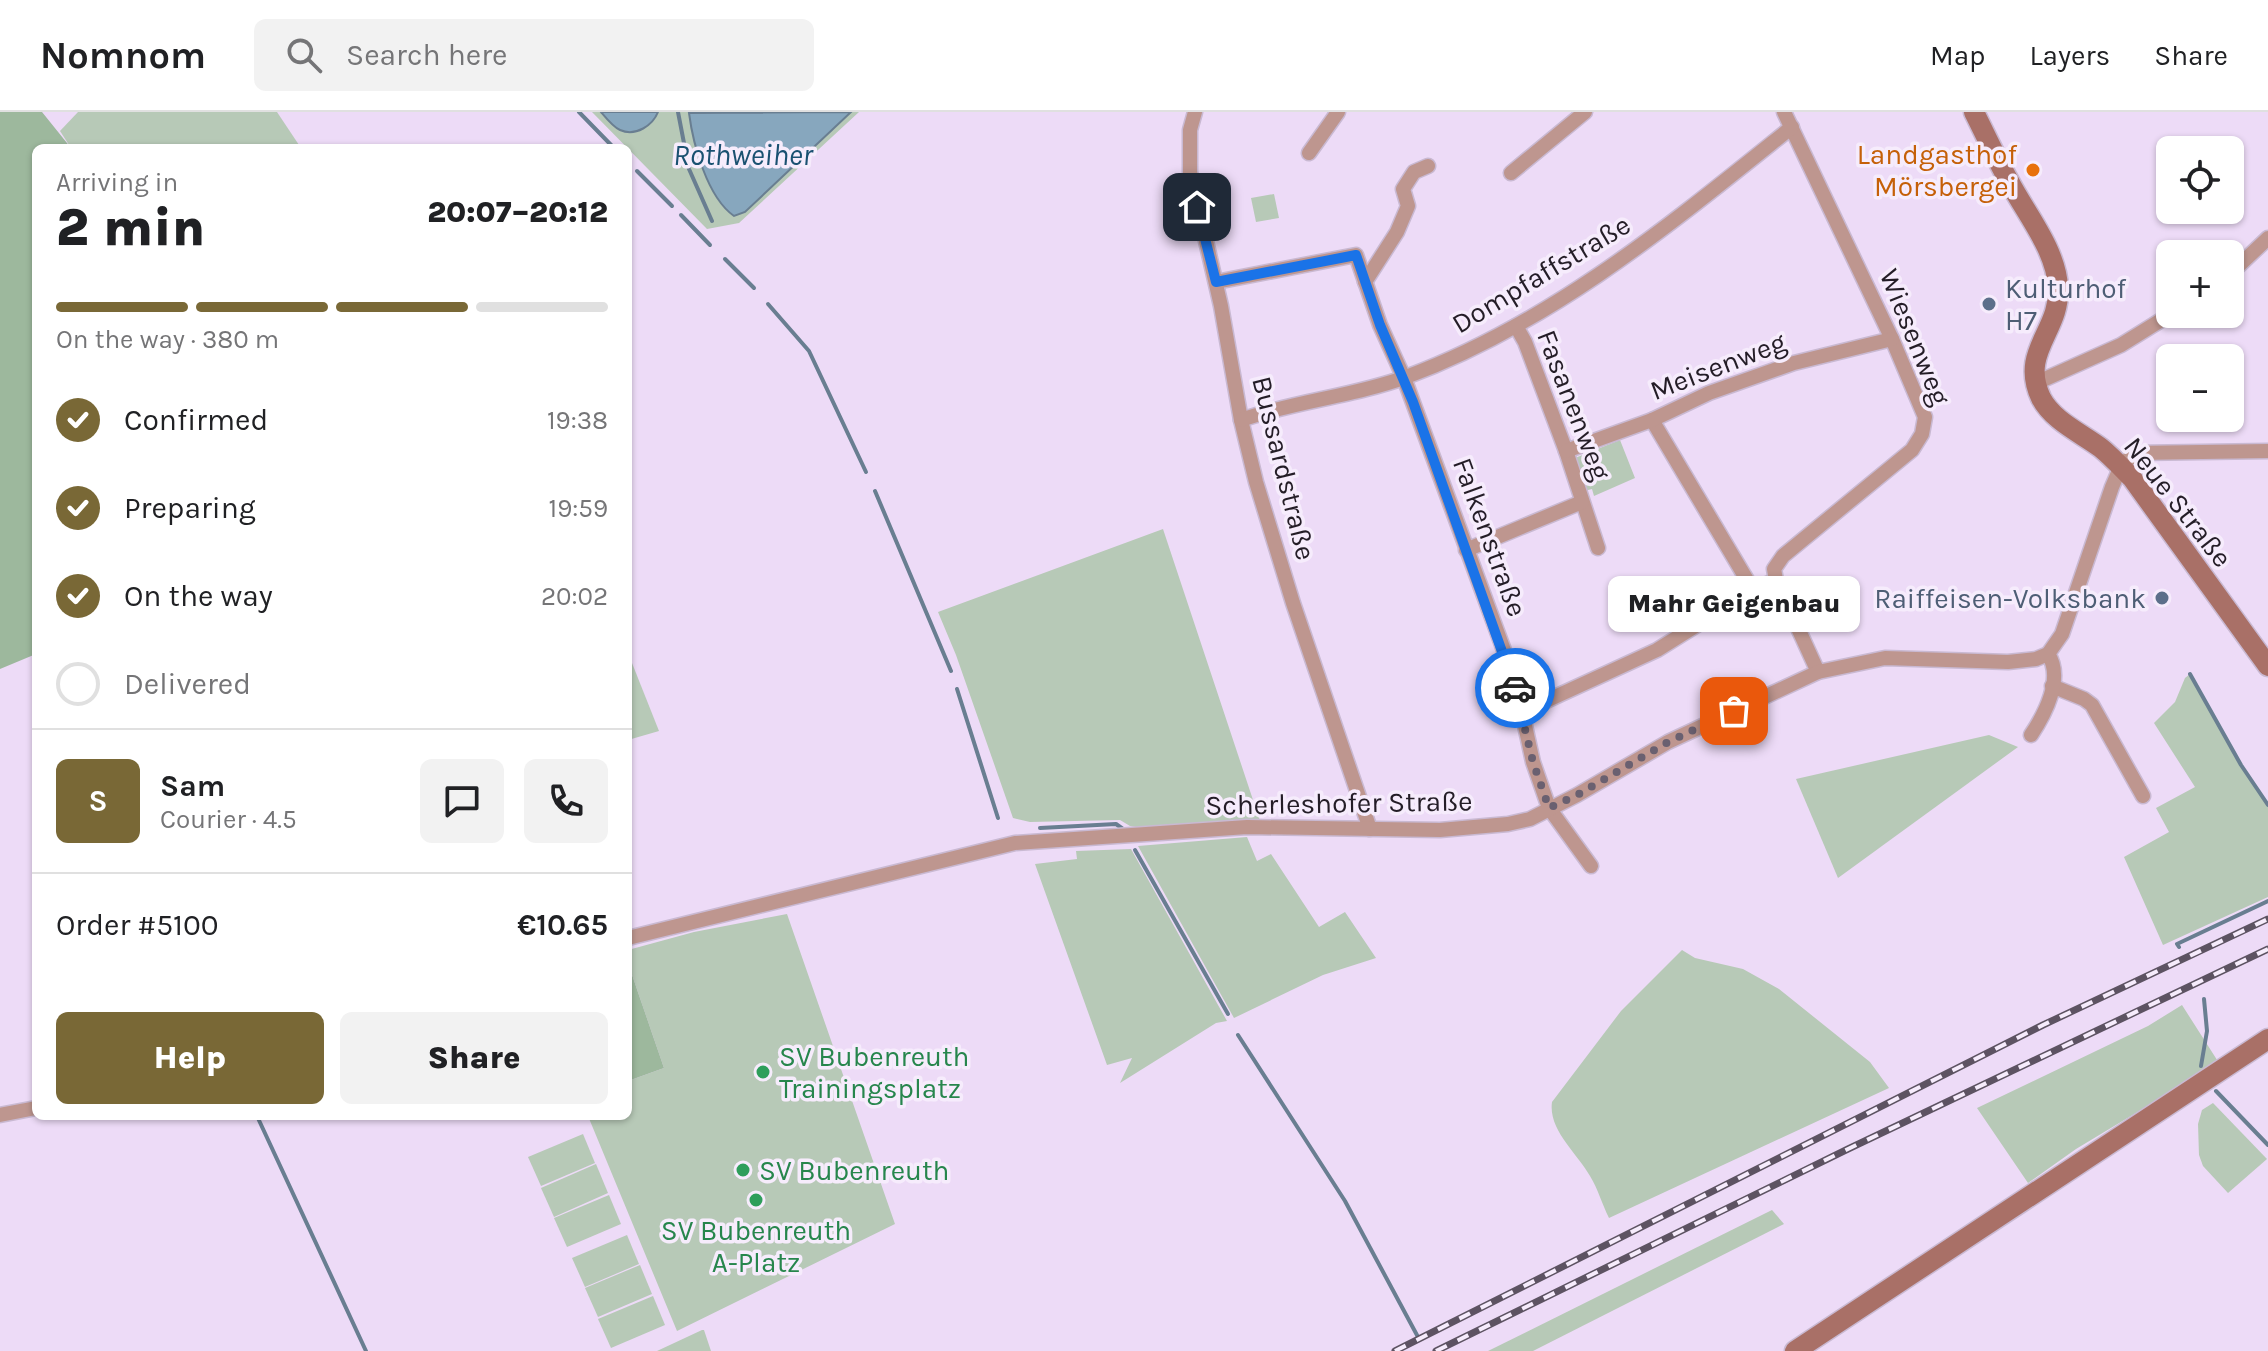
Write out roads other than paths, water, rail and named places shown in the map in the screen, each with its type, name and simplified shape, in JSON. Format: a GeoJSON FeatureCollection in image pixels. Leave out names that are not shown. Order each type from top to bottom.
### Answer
{"type":"FeatureCollection","features":[{"type":"Feature","properties":{"kind":"street","name":"Bussardstraße"},"geometry":{"type":"LineString","coordinates":[[1195,112],[1190,130],[1190,172],[1216,282],[1241,420],[1263,508],[1370,829]]}},
{"type":"Feature","properties":{"kind":"street"},"geometry":{"type":"LineString","coordinates":[[1309,153],[1338,112]]}},
{"type":"Feature","properties":{"kind":"street"},"geometry":{"type":"LineString","coordinates":[[1511,173],[1585,112]]}},
{"type":"Feature","properties":{"kind":"street","name":"Wiesenweg"},"geometry":{"type":"LineString","coordinates":[[1776,580],[1774,569],[1783,556],[1912,450],[1922,434],[1925,417],[1892,339],[1784,112]]}},
{"type":"Feature","properties":{"kind":"street"},"geometry":{"type":"LineString","coordinates":[[1974,112],[2045,245],[2058,285],[2054,314],[2035,357],[2036,383],[2121,345],[2156,323]]}},
{"type":"Feature","properties":{"kind":"street","name":"Dompfaffstraße"},"geometry":{"type":"LineString","coordinates":[[1241,420],[1269,410],[1404,378],[1516,326],[1639,248],[1792,127]]}},
{"type":"Feature","properties":{"kind":"street"},"geometry":{"type":"LineString","coordinates":[[1365,282],[1401,234],[1408,206],[1403,189],[1414,172],[1428,166]]}},
{"type":"Feature","properties":{"kind":"street"},"geometry":{"type":"LineString","coordinates":[[1390,197],[1408,206]]}},
{"type":"Feature","properties":{"kind":"street"},"geometry":{"type":"LineString","coordinates":[[2244,261],[2268,238]]}},
{"type":"Feature","properties":{"kind":"street"},"geometry":{"type":"LineString","coordinates":[[1216,282],[1356,255],[1365,282]]}},
{"type":"Feature","properties":{"kind":"street","name":"Falkenstraße"},"geometry":{"type":"LineString","coordinates":[[1365,282],[1404,378],[1505,653],[1533,762],[1549,808]]}},
{"type":"Feature","properties":{"kind":"street","name":"Fasanenweg"},"geometry":{"type":"LineString","coordinates":[[1516,326],[1566,451],[1598,548]]}},
{"type":"Feature","properties":{"kind":"street","name":"Meisenweg"},"geometry":{"type":"LineString","coordinates":[[1566,451],[1652,420],[1709,393],[1794,363],[1892,339]]}},
{"type":"Feature","properties":{"kind":"street","name":"Neue Straße"},"geometry":{"type":"LineString","coordinates":[[2036,383],[2045,404],[2055,416],[2105,451],[2143,492],[2261,642],[2268,666]]}},
{"type":"Feature","properties":{"kind":"street"},"geometry":{"type":"LineString","coordinates":[[1652,420],[1753,590]]}},
{"type":"Feature","properties":{"kind":"street"},"geometry":{"type":"LineString","coordinates":[[2031,735],[2041,720],[2052,686],[2053,661],[2048,654],[2057,645],[2069,619],[2097,529],[2121,466],[2135,453],[2268,451]]}},
{"type":"Feature","properties":{"kind":"street","name":"Fasanenweg"},"geometry":{"type":"LineString","coordinates":[[1466,550],[1582,502]]}},
{"type":"Feature","properties":{"kind":"street"},"geometry":{"type":"LineString","coordinates":[[1522,712],[1657,650],[1753,590],[1776,580],[1818,672]]}},
{"type":"Feature","properties":{"kind":"street","name":"Scherleshofer Straße"},"geometry":{"type":"LineString","coordinates":[[632,937],[1015,843],[1247,827],[1475,828],[1530,819],[1668,742],[1818,672],[1885,658],[2025,661],[2048,654]]}},
{"type":"Feature","properties":{"kind":"street"},"geometry":{"type":"LineString","coordinates":[[2052,686],[2092,705],[2143,796]]}},
{"type":"Feature","properties":{"kind":"street"},"geometry":{"type":"LineString","coordinates":[[1549,808],[1591,866]]}},
{"type":"Feature","properties":{"kind":"street"},"geometry":{"type":"LineString","coordinates":[[1795,1351],[2268,1039]]}},
{"type":"Feature","properties":{"kind":"street"},"geometry":{"type":"LineString","coordinates":[[0,1115],[32,1109]]}},
{"type":"Feature","properties":{"kind":"water","name":"Rothweiher"},"geometry":{"type":"Polygon","coordinates":[[[601,112],[658,112],[648,125],[638,131],[626,132],[617,129],[601,112]]]}},
{"type":"Feature","properties":{"kind":"water","name":"Rothweiher"},"geometry":{"type":"Polygon","coordinates":[[[851,112],[745,212],[734,216],[724,207],[709,183],[694,140],[689,113],[851,112]]]}},
{"type":"Feature","properties":{"kind":"waterway"},"geometry":{"type":"LineString","coordinates":[[579,112],[610,144]]}},
{"type":"Feature","properties":{"kind":"waterway"},"geometry":{"type":"LineString","coordinates":[[678,112],[689,169],[712,221]]}},
{"type":"Feature","properties":{"kind":"waterway"},"geometry":{"type":"LineString","coordinates":[[637,171],[672,206]]}},
{"type":"Feature","properties":{"kind":"waterway"},"geometry":{"type":"LineString","coordinates":[[681,215],[710,245]]}},
{"type":"Feature","properties":{"kind":"waterway"},"geometry":{"type":"LineString","coordinates":[[725,259],[754,288]]}},
{"type":"Feature","properties":{"kind":"waterway"},"geometry":{"type":"LineString","coordinates":[[768,304],[809,351],[866,472]]}},
{"type":"Feature","properties":{"kind":"waterway"},"geometry":{"type":"LineString","coordinates":[[875,491],[951,671]]}},
{"type":"Feature","properties":{"kind":"waterway"},"geometry":{"type":"LineString","coordinates":[[2190,674],[2241,765],[2268,805]]}},
{"type":"Feature","properties":{"kind":"waterway"},"geometry":{"type":"LineString","coordinates":[[957,689],[998,818]]}},
{"type":"Feature","properties":{"kind":"waterway"},"geometry":{"type":"LineString","coordinates":[[1040,828],[1116,824],[1123,829]]}},
{"type":"Feature","properties":{"kind":"waterway"},"geometry":{"type":"LineString","coordinates":[[1135,850],[1228,1014]]}},
{"type":"Feature","properties":{"kind":"waterway"},"geometry":{"type":"LineString","coordinates":[[2179,947],[2177,944],[2268,901]]}},
{"type":"Feature","properties":{"kind":"waterway"},"geometry":{"type":"LineString","coordinates":[[2201,1066],[2207,1031],[2204,999]]}},
{"type":"Feature","properties":{"kind":"waterway"},"geometry":{"type":"LineString","coordinates":[[1238,1035],[1345,1201],[1418,1337]]}},
{"type":"Feature","properties":{"kind":"waterway"},"geometry":{"type":"LineString","coordinates":[[2216,1091],[2268,1145]]}},
{"type":"Feature","properties":{"kind":"waterway"},"geometry":{"type":"LineString","coordinates":[[259,1120],[366,1351]]}},
{"type":"Feature","properties":{"kind":"railway"},"geometry":{"type":"LineString","coordinates":[[1395,1351],[2043,1025],[2268,919]]}},
{"type":"Feature","properties":{"kind":"railway"},"geometry":{"type":"LineString","coordinates":[[1436,1351],[1848,1149],[2268,949]]}},
{"type":"Feature","properties":{"kind":"place","name":"Landgasthof Mörsbergei"},"geometry":{"type":"Point","coordinates":[2033,170]}},
{"type":"Feature","properties":{"kind":"place","name":"Kulturhof H7"},"geometry":{"type":"Point","coordinates":[1989,304]}},
{"type":"Feature","properties":{"kind":"place","name":"Raiffeisen-Volksbank"},"geometry":{"type":"Point","coordinates":[2162,598]}},
{"type":"Feature","properties":{"kind":"place","name":"Mahr Geigenbau"},"geometry":{"type":"Point","coordinates":[1734,711]}},
{"type":"Feature","properties":{"kind":"place","name":"SV Bubenreuth Trainingsplatz"},"geometry":{"type":"Point","coordinates":[763,1072]}},
{"type":"Feature","properties":{"kind":"place","name":"SV Bubenreuth"},"geometry":{"type":"Point","coordinates":[743,1170]}},
{"type":"Feature","properties":{"kind":"place","name":"SV Bubenreuth A-Platz"},"geometry":{"type":"Point","coordinates":[756,1200]}}]}
